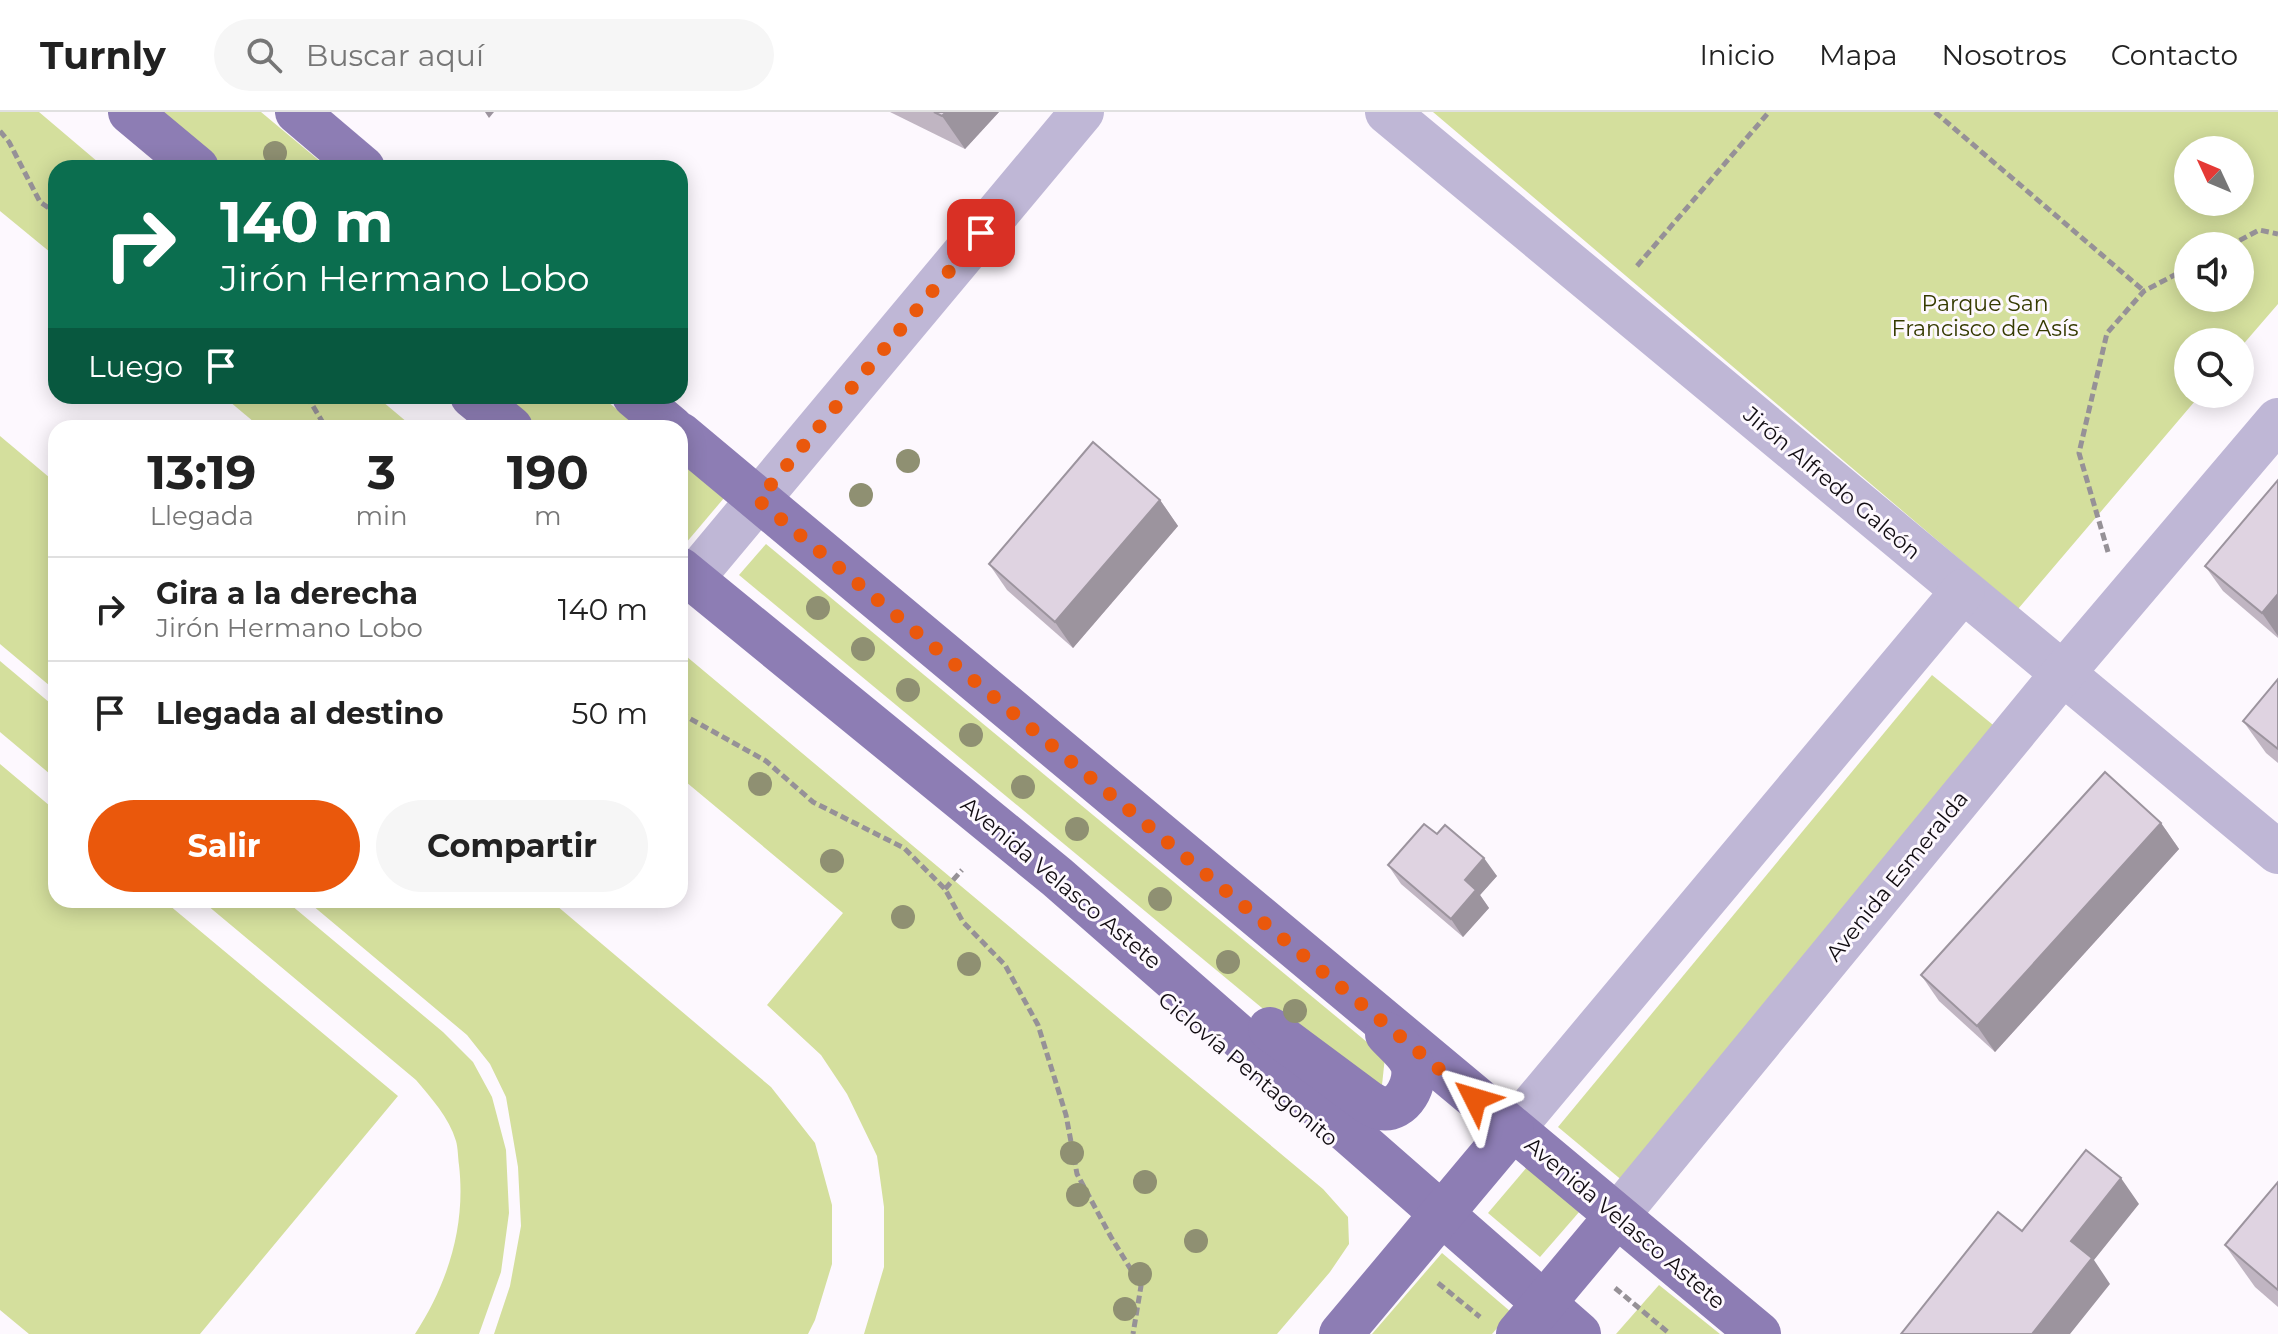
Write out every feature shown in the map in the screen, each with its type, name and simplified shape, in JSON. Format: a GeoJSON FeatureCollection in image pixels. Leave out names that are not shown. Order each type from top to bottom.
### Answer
{"type":"FeatureCollection","features":[{"type":"Feature","properties":{"kind":"main road"},"geometry":{"type":"LineString","coordinates":[[130,112],[187,160]]}},
{"type":"Feature","properties":{"kind":"main road"},"geometry":{"type":"LineString","coordinates":[[297,112],[354,160]]}},
{"type":"Feature","properties":{"kind":"main road"},"geometry":{"type":"LineString","coordinates":[[482,404],[501,420]]}},
{"type":"Feature","properties":{"kind":"main road"},"geometry":{"type":"LineString","coordinates":[[644,404],[662,420]]}},
{"type":"Feature","properties":{"kind":"main road","name":"Avenida Velasco Astete"},"geometry":{"type":"LineString","coordinates":[[688,441],[1759,1334]]}},
{"type":"Feature","properties":{"kind":"main road","name":"Avenida Velasco Astete"},"geometry":{"type":"LineString","coordinates":[[688,576],[1057,877],[1442,1214],[1515,1318],[1579,1334]]}},
{"type":"Feature","properties":{"kind":"main road"},"geometry":{"type":"LineString","coordinates":[[1057,877],[1368,1102],[1381,1109],[1395,1106],[1407,1097],[1412,1083],[1414,1073],[1411,1060],[1332,977]]}},
{"type":"Feature","properties":{"kind":"main road"},"geometry":{"type":"LineString","coordinates":[[1341,1334],[1512,1130]]}},
{"type":"Feature","properties":{"kind":"main road","name":"Avenida Esmeralda"},"geometry":{"type":"LineString","coordinates":[[1515,1318],[1616,1217]]}},
{"type":"Feature","properties":{"kind":"street"},"geometry":{"type":"LineString","coordinates":[[688,572],[758,500],[1082,112]]}},
{"type":"Feature","properties":{"kind":"street","name":"Jirón Alfredo Galeón"},"geometry":{"type":"LineString","coordinates":[[1387,112],[2278,852]]}},
{"type":"Feature","properties":{"kind":"street","name":"Avenida Esmeralda"},"geometry":{"type":"LineString","coordinates":[[1616,1217],[2064,672],[2278,420]]}},
{"type":"Feature","properties":{"kind":"street"},"geometry":{"type":"LineString","coordinates":[[1512,1130],[1963,591]]}},
{"type":"Feature","properties":{"kind":"path"},"geometry":{"type":"LineString","coordinates":[[1610,298],[1769,112]]}},
{"type":"Feature","properties":{"kind":"path"},"geometry":{"type":"LineString","coordinates":[[1935,112],[2144,291]]}},
{"type":"Feature","properties":{"kind":"path"},"geometry":{"type":"LineString","coordinates":[[0,131],[9,142],[40,202],[48,208]]}},
{"type":"Feature","properties":{"kind":"path"},"geometry":{"type":"LineString","coordinates":[[2254,233],[2259,230],[2278,234]]}},
{"type":"Feature","properties":{"kind":"path"},"geometry":{"type":"LineString","coordinates":[[2123,602],[2079,453],[2107,333],[2144,291],[2174,275]]}},
{"type":"Feature","properties":{"kind":"path"},"geometry":{"type":"LineString","coordinates":[[688,717],[766,761],[813,802],[904,848],[945,889],[963,922],[1005,965],[1038,1025],[1066,1115],[1077,1174],[1141,1286],[1133,1334]]}},
{"type":"Feature","properties":{"kind":"path"},"geometry":{"type":"LineString","coordinates":[[945,889],[962,870]]}},
{"type":"Feature","properties":{"kind":"path"},"geometry":{"type":"LineString","coordinates":[[1427,1274],[1515,1318]]}},
{"type":"Feature","properties":{"kind":"path"},"geometry":{"type":"LineString","coordinates":[[1615,1288],[1670,1334]]}},
{"type":"Feature","properties":{"kind":"green space"},"geometry":{"type":"Polygon","coordinates":[[[0,112],[39,112],[96,160],[48,160],[48,250],[0,211],[0,112]]]}},
{"type":"Feature","properties":{"kind":"green space"},"geometry":{"type":"Polygon","coordinates":[[[157,112],[261,112],[318,160],[214,160],[157,112]]]}},
{"type":"Feature","properties":{"kind":"green space","name":"Parque San Francisco de Asís"},"geometry":{"type":"Polygon","coordinates":[[[1433,112],[2278,112],[2278,304],[2254,332],[2254,328],[2174,328],[2174,408],[2189,408],[2018,609],[1433,112]]]}},
{"type":"Feature","properties":{"kind":"green space"},"geometry":{"type":"Polygon","coordinates":[[[232,404],[386,404],[404,420],[252,420],[232,404]]]}},
{"type":"Feature","properties":{"kind":"green space"},"geometry":{"type":"Polygon","coordinates":[[[506,404],[610,404],[630,420],[526,420],[506,404]]]}},
{"type":"Feature","properties":{"kind":"green space"},"geometry":{"type":"Polygon","coordinates":[[[0,436],[48,476],[48,684],[0,644],[0,436]]]}},
{"type":"Feature","properties":{"kind":"green space"},"geometry":{"type":"Polygon","coordinates":[[[688,469],[724,498],[688,541],[688,469]]]}},
{"type":"Feature","properties":{"kind":"green space"},"geometry":{"type":"Polygon","coordinates":[[[766,544],[1385,1057],[1382,1085],[1361,1090],[739,575],[766,544]]]}},
{"type":"Feature","properties":{"kind":"green space"},"geometry":{"type":"Polygon","coordinates":[[[688,658],[1323,1189],[1348,1217],[1349,1244],[1330,1272],[1277,1334],[864,1334],[884,1267],[884,1207],[877,1156],[847,1094],[821,1055],[767,1005],[843,913],[688,784],[688,658]]]}},
{"type":"Feature","properties":{"kind":"green space"},"geometry":{"type":"Polygon","coordinates":[[[0,661],[48,701],[48,772],[0,732],[0,661]]]}},
{"type":"Feature","properties":{"kind":"green space"},"geometry":{"type":"Polygon","coordinates":[[[1932,675],[1998,729],[1624,1182],[1558,1127],[1932,675]]]}},
{"type":"Feature","properties":{"kind":"green space"},"geometry":{"type":"Polygon","coordinates":[[[0,764],[48,804],[48,908],[173,908],[398,1096],[200,1334],[29,1334],[0,1310],[0,764]]]}},
{"type":"Feature","properties":{"kind":"green space"},"geometry":{"type":"Polygon","coordinates":[[[211,908],[295,908],[443,1032],[473,1062],[492,1097],[506,1150],[509,1213],[501,1272],[479,1334],[415,1334],[445,1274],[460,1210],[458,1150],[453,1132],[416,1080],[211,908]]]}},
{"type":"Feature","properties":{"kind":"green space"},"geometry":{"type":"Polygon","coordinates":[[[316,908],[559,908],[771,1087],[815,1143],[832,1205],[832,1264],[808,1334],[494,1334],[510,1286],[521,1226],[518,1167],[506,1097],[490,1064],[467,1035],[316,908]]]}},
{"type":"Feature","properties":{"kind":"green space"},"geometry":{"type":"Polygon","coordinates":[[[1527,1167],[1580,1211],[1540,1257],[1488,1213],[1527,1167]]]}},
{"type":"Feature","properties":{"kind":"green space"},"geometry":{"type":"Polygon","coordinates":[[[1442,1253],[1511,1312],[1492,1334],[1372,1334],[1442,1253]]]}},
{"type":"Feature","properties":{"kind":"green space"},"geometry":{"type":"Polygon","coordinates":[[[1659,1285],[1720,1334],[1616,1334],[1659,1285]]]}},
{"type":"Feature","properties":{"kind":"building"},"geometry":{"type":"Polygon","coordinates":[[[1093,442],[1160,500],[1055,622],[989,564],[1093,442]]]}},
{"type":"Feature","properties":{"kind":"building"},"geometry":{"type":"Polygon","coordinates":[[[2278,480],[2278,594],[2262,613],[2205,566],[2278,480]]]}},
{"type":"Feature","properties":{"kind":"building"},"geometry":{"type":"Polygon","coordinates":[[[2278,679],[2278,749],[2243,721],[2278,679]]]}},
{"type":"Feature","properties":{"kind":"building"},"geometry":{"type":"Polygon","coordinates":[[[2105,772],[2161,823],[1977,1026],[1921,975],[2105,772]]]}},
{"type":"Feature","properties":{"kind":"building"},"geometry":{"type":"Polygon","coordinates":[[[1424,824],[1437,834],[1445,825],[1484,858],[1465,880],[1476,890],[1451,919],[1388,865],[1424,824]]]}},
{"type":"Feature","properties":{"kind":"building"},"geometry":{"type":"Polygon","coordinates":[[[2086,1150],[2121,1178],[2071,1241],[2092,1258],[2032,1334],[1901,1334],[1998,1212],[2022,1231],[2086,1150]]]}},
{"type":"Feature","properties":{"kind":"building"},"geometry":{"type":"Polygon","coordinates":[[[2278,1182],[2278,1290],[2225,1245],[2278,1182]]]}},
{"type":"Feature","properties":{"kind":"route"},"geometry":{"type":"LineString","coordinates":[[981,233],[758,500],[1475,1099]]}}]}
